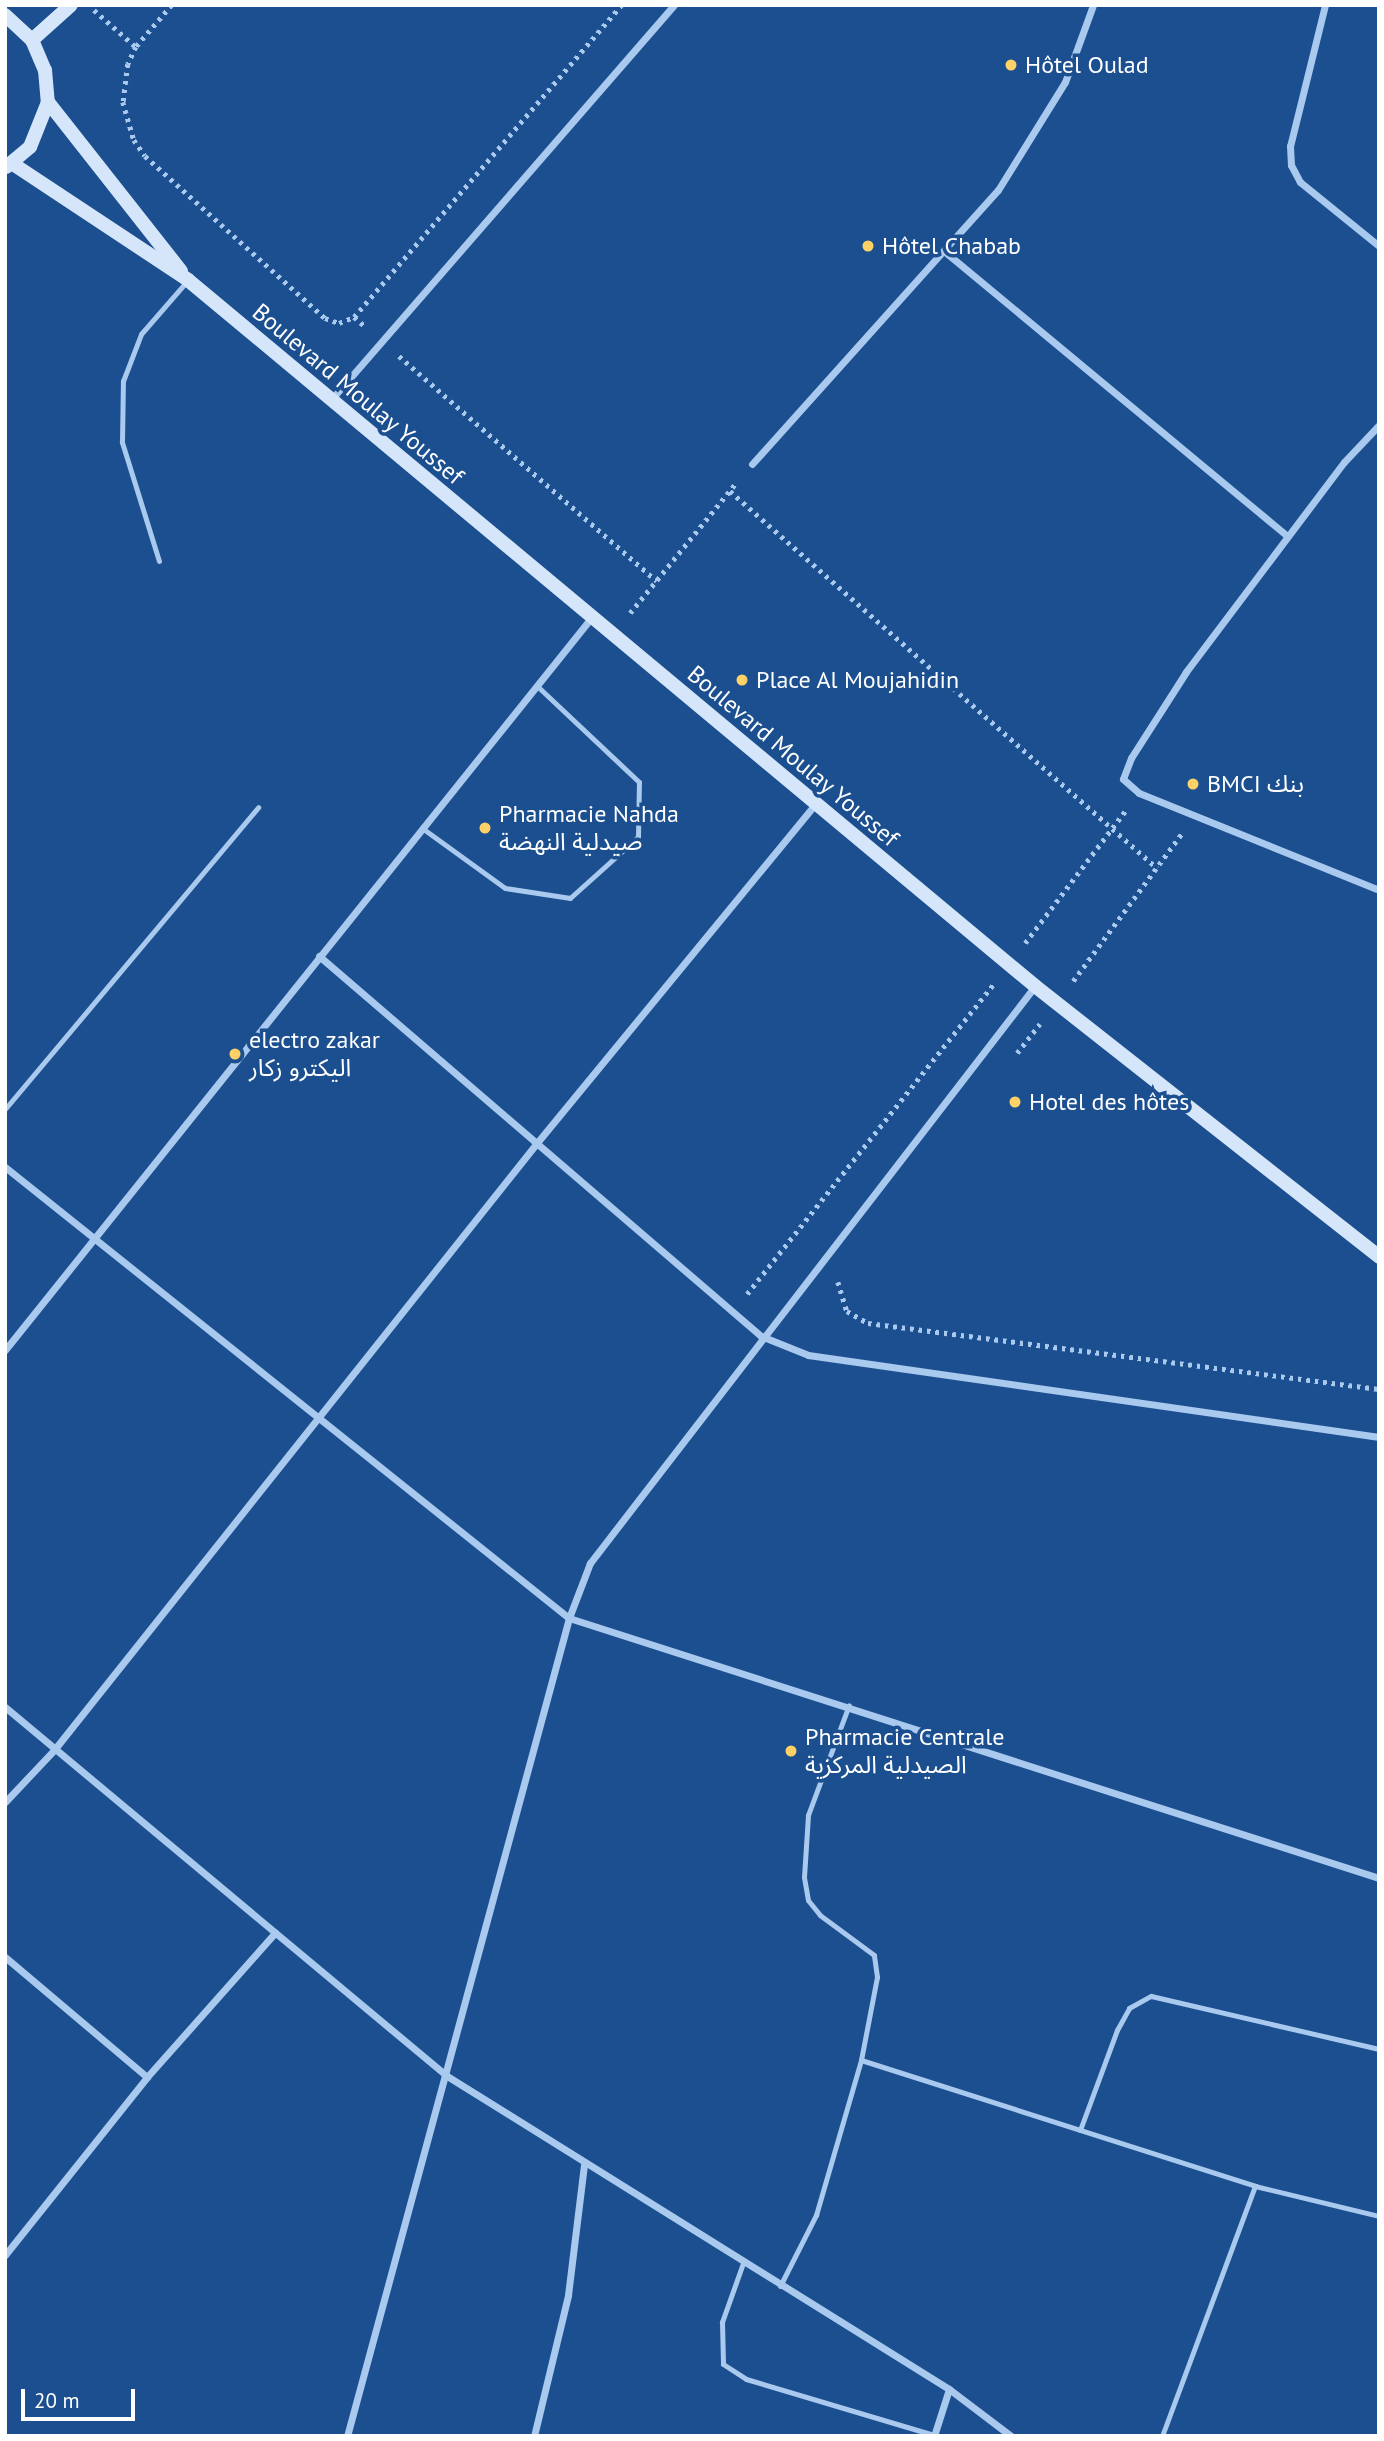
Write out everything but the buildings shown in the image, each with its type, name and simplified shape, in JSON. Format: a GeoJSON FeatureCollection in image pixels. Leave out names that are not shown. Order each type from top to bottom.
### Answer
{"type":"FeatureCollection","features":[{"type":"Feature","properties":{"kind":"main road"},"geometry":{"type":"LineString","coordinates":[[32,40],[71,5]]}},
{"type":"Feature","properties":{"kind":"main road"},"geometry":{"type":"LineString","coordinates":[[5,15],[32,40],[45,69],[48,102],[42,126],[9,166]]}},
{"type":"Feature","properties":{"kind":"main road","name":"Boulevard Moulay Youssef"},"geometry":{"type":"LineString","coordinates":[[48,102],[188,280]]}},
{"type":"Feature","properties":{"kind":"main road","name":"Boulevard Moulay Youssef"},"geometry":{"type":"LineString","coordinates":[[9,166],[188,280],[1009,965],[1379,1257]]}},
{"type":"Feature","properties":{"kind":"street"},"geometry":{"type":"LineString","coordinates":[[330,401],[674,5]]}},
{"type":"Feature","properties":{"kind":"street"},"geometry":{"type":"LineString","coordinates":[[752,464],[998,190],[1031,143],[1065,82],[1093,5]]}},
{"type":"Feature","properties":{"kind":"street"},"geometry":{"type":"LineString","coordinates":[[1325,5],[1290,146],[1291,165],[1300,182],[1379,246]]}},
{"type":"Feature","properties":{"kind":"street"},"geometry":{"type":"LineString","coordinates":[[944,251],[1287,536]]}},
{"type":"Feature","properties":{"kind":"street"},"geometry":{"type":"LineString","coordinates":[[1379,425],[1287,536],[1186,672],[1131,758],[1123,779],[1139,793],[1379,890]]}},
{"type":"Feature","properties":{"kind":"street"},"geometry":{"type":"LineString","coordinates":[[5,1350],[591,618]]}},
{"type":"Feature","properties":{"kind":"street"},"geometry":{"type":"LineString","coordinates":[[5,1802],[54,1751],[319,1421],[536,1144],[816,804]]}},
{"type":"Feature","properties":{"kind":"street"},"geometry":{"type":"LineString","coordinates":[[319,956],[761,1336],[808,1355],[1379,1437]]}},
{"type":"Feature","properties":{"kind":"street"},"geometry":{"type":"LineString","coordinates":[[347,2436],[447,2076],[569,1618],[590,1563],[761,1336],[1035,986]]}},
{"type":"Feature","properties":{"kind":"street"},"geometry":{"type":"LineString","coordinates":[[5,1167],[319,1421],[569,1618],[849,1705],[1379,1878]]}},
{"type":"Feature","properties":{"kind":"street"},"geometry":{"type":"LineString","coordinates":[[5,1707],[54,1751],[447,2076],[584,2165],[949,2389],[1012,2436]]}},
{"type":"Feature","properties":{"kind":"street"},"geometry":{"type":"LineString","coordinates":[[5,2255],[147,2077],[275,1933]]}},
{"type":"Feature","properties":{"kind":"street"},"geometry":{"type":"LineString","coordinates":[[5,1957],[147,2077]]}},
{"type":"Feature","properties":{"kind":"street"},"geometry":{"type":"LineString","coordinates":[[534,2436],[568,2295],[584,2165]]}},
{"type":"Feature","properties":{"kind":"street"},"geometry":{"type":"LineString","coordinates":[[934,2435],[949,2389]]}},
{"type":"Feature","properties":{"kind":"lane"},"geometry":{"type":"LineString","coordinates":[[159,561],[122,442],[123,381],[141,334],[188,280]]}},
{"type":"Feature","properties":{"kind":"lane"},"geometry":{"type":"LineString","coordinates":[[422,828],[505,888],[570,898],[638,837],[639,782],[537,686]]}},
{"type":"Feature","properties":{"kind":"lane"},"geometry":{"type":"LineString","coordinates":[[5,1109],[258,807]]}},
{"type":"Feature","properties":{"kind":"lane"},"geometry":{"type":"LineString","coordinates":[[780,2286],[816,2215],[861,2060],[877,1977],[874,1955],[820,1915],[808,1900],[804,1877],[808,1815],[849,1705]]}},
{"type":"Feature","properties":{"kind":"lane"},"geometry":{"type":"LineString","coordinates":[[1080,2130],[1117,2029],[1129,2008],[1151,1996],[1379,2049]]}},
{"type":"Feature","properties":{"kind":"lane"},"geometry":{"type":"LineString","coordinates":[[861,2060],[1255,2186],[1379,2216]]}},
{"type":"Feature","properties":{"kind":"lane"},"geometry":{"type":"LineString","coordinates":[[1162,2436],[1255,2186]]}},
{"type":"Feature","properties":{"kind":"lane"},"geometry":{"type":"LineString","coordinates":[[743,2263],[722,2322],[723,2364],[746,2379],[934,2435]]}},
{"type":"Feature","properties":{"kind":"path"},"geometry":{"type":"LineString","coordinates":[[89,5],[135,47]]}},
{"type":"Feature","properties":{"kind":"path"},"geometry":{"type":"LineString","coordinates":[[172,5],[135,47],[128,64],[122,102],[134,140],[145,156],[325,318],[339,323],[354,317],[621,5]]}},
{"type":"Feature","properties":{"kind":"path"},"geometry":{"type":"LineString","coordinates":[[354,317],[657,581]]}},
{"type":"Feature","properties":{"kind":"path"},"geometry":{"type":"LineString","coordinates":[[612,636],[752,464]]}},
{"type":"Feature","properties":{"kind":"path"},"geometry":{"type":"LineString","coordinates":[[730,491],[1114,826],[1157,868]]}},
{"type":"Feature","properties":{"kind":"path"},"geometry":{"type":"LineString","coordinates":[[733,1312],[1009,965],[1139,793]]}},
{"type":"Feature","properties":{"kind":"path"},"geometry":{"type":"LineString","coordinates":[[1014,1057],[1195,816]]}},
{"type":"Feature","properties":{"kind":"path"},"geometry":{"type":"LineString","coordinates":[[841,1270],[841,1300],[857,1319],[868,1324],[1379,1389]]}},
{"type":"Feature","properties":{"kind":"place","name":"Hôtel Oulad"},"geometry":{"type":"Point","coordinates":[1011,65]}},
{"type":"Feature","properties":{"kind":"place","name":"Hôtel Chabab"},"geometry":{"type":"Point","coordinates":[868,246]}},
{"type":"Feature","properties":{"kind":"place","name":"Place Al Moujahidin"},"geometry":{"type":"Point","coordinates":[742,680]}},
{"type":"Feature","properties":{"kind":"place","name":"BMCI بنك"},"geometry":{"type":"Point","coordinates":[1193,784]}},
{"type":"Feature","properties":{"kind":"place","name":"Pharmacie Nahda صيدلية النهضة"},"geometry":{"type":"Point","coordinates":[485,828]}},
{"type":"Feature","properties":{"kind":"place","name":"electro zakar اليكترو زكار"},"geometry":{"type":"Point","coordinates":[235,1054]}},
{"type":"Feature","properties":{"kind":"place","name":"Hotel des hôtes"},"geometry":{"type":"Point","coordinates":[1015,1102]}},
{"type":"Feature","properties":{"kind":"place","name":"Pharmacie Centrale الصيدلية المركزية"},"geometry":{"type":"Point","coordinates":[791,1751]}}]}
